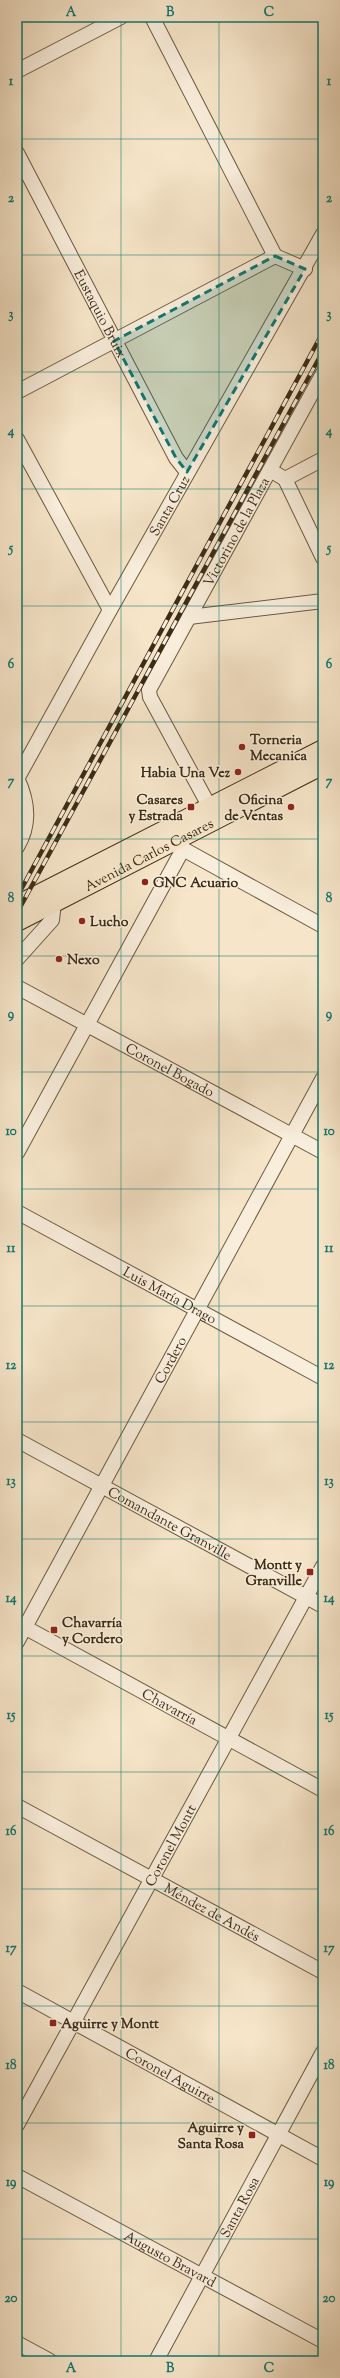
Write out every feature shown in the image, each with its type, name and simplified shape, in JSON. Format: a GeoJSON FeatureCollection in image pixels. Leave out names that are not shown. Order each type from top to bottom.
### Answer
{"type":"FeatureCollection","features":[{"type":"Feature","properties":{"kind":"main road","name":"Avenida Carlos Casares"},"geometry":{"type":"LineString","coordinates":[[17,922],[175,838],[213,813],[323,749]]}},
{"type":"Feature","properties":{"kind":"main road","name":"Avenida Carlos Casares"},"geometry":{"type":"LineString","coordinates":[[213,813],[323,765]]}},
{"type":"Feature","properties":{"kind":"main road","name":"Avenida Carlos Casares"},"geometry":{"type":"LineString","coordinates":[[17,905],[175,838]]}},
{"type":"Feature","properties":{"kind":"street"},"geometry":{"type":"LineString","coordinates":[[17,71],[121,17]]}},
{"type":"Feature","properties":{"kind":"street"},"geometry":{"type":"LineString","coordinates":[[152,17],[274,256],[305,269]]}},
{"type":"Feature","properties":{"kind":"street","name":"Eustaquio Bruix"},"geometry":{"type":"LineString","coordinates":[[17,153],[176,458],[187,472]]}},
{"type":"Feature","properties":{"kind":"street","name":"Santa Cruz"},"geometry":{"type":"LineString","coordinates":[[17,778],[187,472],[305,269],[323,234]]}},
{"type":"Feature","properties":{"kind":"street"},"geometry":{"type":"LineString","coordinates":[[17,392],[274,256]]}},
{"type":"Feature","properties":{"kind":"street","name":"Victorino de la Plaza"},"geometry":{"type":"LineString","coordinates":[[213,813],[150,697],[148,690],[323,373]]}},
{"type":"Feature","properties":{"kind":"street"},"geometry":{"type":"LineString","coordinates":[[17,439],[110,610]]}},
{"type":"Feature","properties":{"kind":"street"},"geometry":{"type":"LineString","coordinates":[[285,479],[323,459]]}},
{"type":"Feature","properties":{"kind":"street"},"geometry":{"type":"LineString","coordinates":[[270,470],[285,479],[323,558]]}},
{"type":"Feature","properties":{"kind":"street"},"geometry":{"type":"LineString","coordinates":[[189,617],[323,601]]}},
{"type":"Feature","properties":{"kind":"street"},"geometry":{"type":"LineString","coordinates":[[17,778],[27,805],[24,830],[17,847]]}},
{"type":"Feature","properties":{"kind":"street"},"geometry":{"type":"LineString","coordinates":[[17,1153],[85,1025],[175,838],[323,926]]}},
{"type":"Feature","properties":{"kind":"street"},"geometry":{"type":"LineString","coordinates":[[17,959],[52,920],[54,902]]}},
{"type":"Feature","properties":{"kind":"street","name":"Coronel Bogado"},"geometry":{"type":"LineString","coordinates":[[17,987],[323,1152]]}},
{"type":"Feature","properties":{"kind":"street","name":"Cordero"},"geometry":{"type":"LineString","coordinates":[[17,1642],[21,1625],[102,1486],[198,1312],[323,1078]]}},
{"type":"Feature","properties":{"kind":"street","name":"Luis María Drago"},"geometry":{"type":"LineString","coordinates":[[17,1212],[198,1312],[323,1378]]}},
{"type":"Feature","properties":{"kind":"street","name":"Comandante Granville"},"geometry":{"type":"LineString","coordinates":[[17,1440],[323,1606]]}},
{"type":"Feature","properties":{"kind":"street","name":"Coronel Montt"},"geometry":{"type":"LineString","coordinates":[[17,2125],[75,2022],[323,1566]]}},
{"type":"Feature","properties":{"kind":"street","name":"Chavarría"},"geometry":{"type":"LineString","coordinates":[[21,1625],[323,1790]]}},
{"type":"Feature","properties":{"kind":"street","name":"Méndez de Andés"},"geometry":{"type":"LineString","coordinates":[[17,1806],[323,1972]]}},
{"type":"Feature","properties":{"kind":"street","name":"Coronel Aguirre"},"geometry":{"type":"LineString","coordinates":[[17,1991],[323,2160]]}},
{"type":"Feature","properties":{"kind":"street","name":"Santa Rosa"},"geometry":{"type":"LineString","coordinates":[[156,2361],[323,2052]]}},
{"type":"Feature","properties":{"kind":"street","name":"Augusto Bravard"},"geometry":{"type":"LineString","coordinates":[[17,2176],[323,2341]]}},
{"type":"Feature","properties":{"kind":"street"},"geometry":{"type":"LineString","coordinates":[[17,2343],[50,2361]]}},
{"type":"Feature","properties":{"kind":"highlighted area"},"geometry":{"type":"Polygon","coordinates":[[[275,256],[305,269],[187,472],[176,458],[114,341],[275,256]]]}},
{"type":"Feature","properties":{"kind":"railway"},"geometry":{"type":"LineString","coordinates":[[17,897],[323,332]]}},
{"type":"Feature","properties":{"kind":"railway"},"geometry":{"type":"LineString","coordinates":[[17,913],[323,351]]}},
{"type":"Feature","properties":{"kind":"place","name":"Torneria Mecanica"},"geometry":{"type":"Point","coordinates":[242,747]}},
{"type":"Feature","properties":{"kind":"place","name":"Habia Una Vez"},"geometry":{"type":"Point","coordinates":[238,772]}},
{"type":"Feature","properties":{"kind":"place","name":"Casares y Estrada"},"geometry":{"type":"Point","coordinates":[191,807]}},
{"type":"Feature","properties":{"kind":"place","name":"Oficina de Ventas"},"geometry":{"type":"Point","coordinates":[291,807]}},
{"type":"Feature","properties":{"kind":"place","name":"GNC Acuario"},"geometry":{"type":"Point","coordinates":[145,882]}},
{"type":"Feature","properties":{"kind":"place","name":"Lucho"},"geometry":{"type":"Point","coordinates":[82,921]}},
{"type":"Feature","properties":{"kind":"place","name":"Nexo"},"geometry":{"type":"Point","coordinates":[59,959]}},
{"type":"Feature","properties":{"kind":"place","name":"Montt y Granville"},"geometry":{"type":"Point","coordinates":[310,1572]}},
{"type":"Feature","properties":{"kind":"place","name":"Chavarría y Cordero"},"geometry":{"type":"Point","coordinates":[54,1630]}},
{"type":"Feature","properties":{"kind":"place","name":"Aguirre y Montt"},"geometry":{"type":"Point","coordinates":[53,2023]}},
{"type":"Feature","properties":{"kind":"place","name":"Aguirre y Santa Rosa"},"geometry":{"type":"Point","coordinates":[252,2135]}}]}
